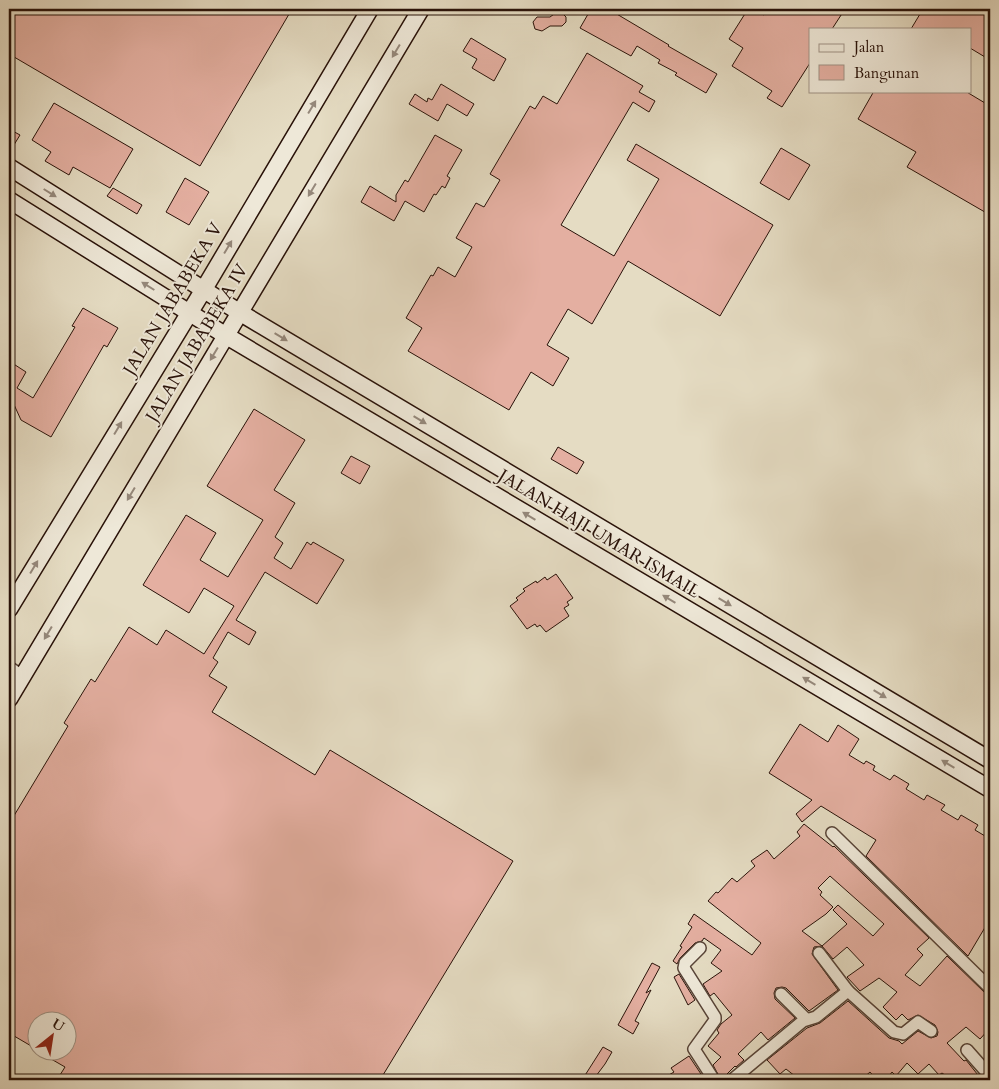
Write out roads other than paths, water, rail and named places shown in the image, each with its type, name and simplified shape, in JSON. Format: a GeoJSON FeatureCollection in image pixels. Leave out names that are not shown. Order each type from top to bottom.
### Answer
{"type":"FeatureCollection","features":[{"type":"Feature","properties":{"kind":"street","name":"JALAN JABABEKA V"},"geometry":{"type":"LineString","coordinates":[[9,609],[204,289],[370,9]]}},
{"type":"Feature","properties":{"kind":"street","name":"JALAN JABABEKA IV"},"geometry":{"type":"LineString","coordinates":[[9,699],[16,671],[225,335],[421,9]]}},
{"type":"Feature","properties":{"kind":"street","name":"JALAN HAJI UMAR ISMAIL"},"geometry":{"type":"LineString","coordinates":[[9,167],[239,312],[990,760]]}},
{"type":"Feature","properties":{"kind":"street","name":"JALAN HAJI UMAR ISMAIL"},"geometry":{"type":"LineString","coordinates":[[9,200],[225,335],[990,789]]}},
{"type":"Feature","properties":{"kind":"street"},"geometry":{"type":"LineString","coordinates":[[832,833],[990,988]]}},
{"type":"Feature","properties":{"kind":"street"},"geometry":{"type":"LineString","coordinates":[[700,948],[685,963],[684,968],[715,1017],[715,1020],[694,1049],[714,1080]]}},
{"type":"Feature","properties":{"kind":"street"},"geometry":{"type":"LineString","coordinates":[[819,953],[848,991],[894,1032],[903,1034],[918,1022],[931,1031]]}},
{"type":"Feature","properties":{"kind":"street"},"geometry":{"type":"LineString","coordinates":[[732,1080],[806,1018],[816,1017],[848,991]]}},
{"type":"Feature","properties":{"kind":"street"},"geometry":{"type":"LineString","coordinates":[[781,994],[806,1018]]}},
{"type":"Feature","properties":{"kind":"street"},"geometry":{"type":"LineString","coordinates":[[967,1050],[990,1076]]}}]}
